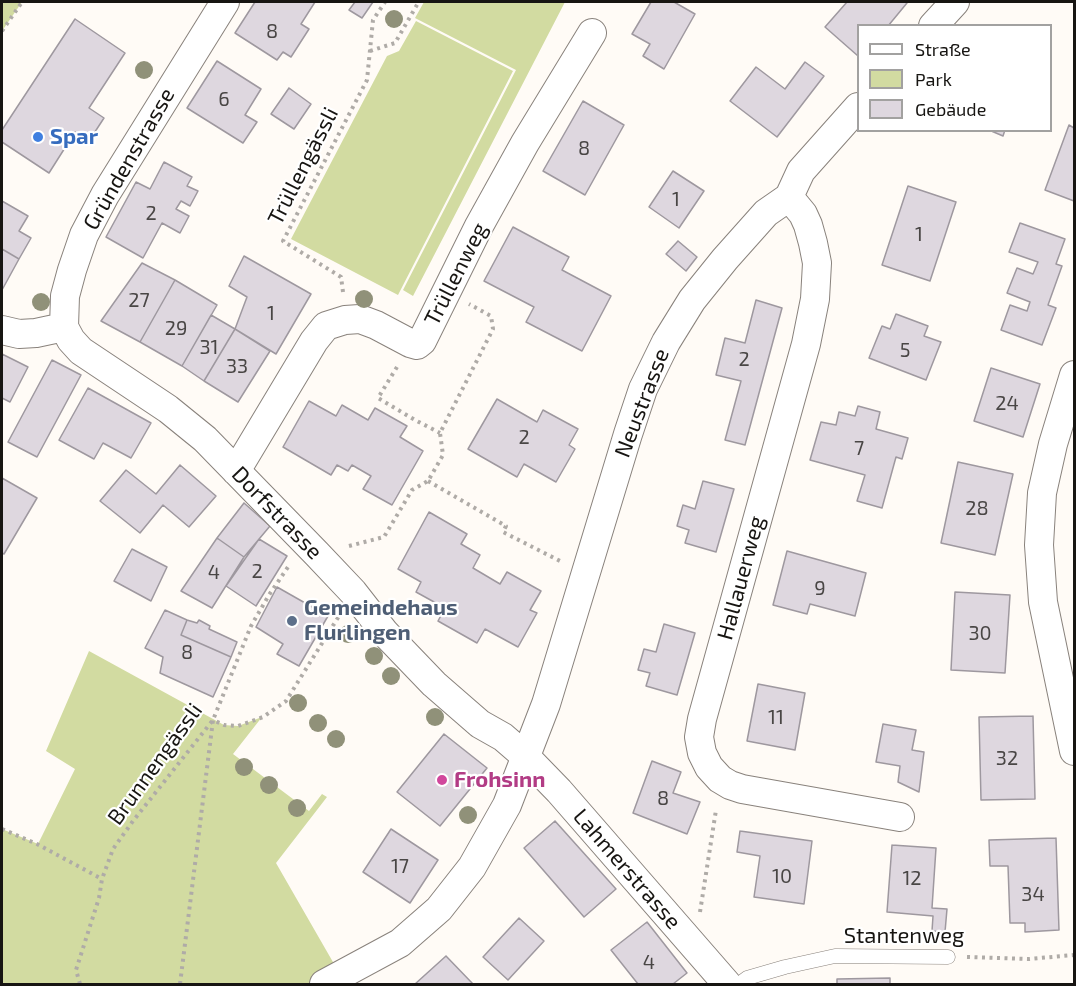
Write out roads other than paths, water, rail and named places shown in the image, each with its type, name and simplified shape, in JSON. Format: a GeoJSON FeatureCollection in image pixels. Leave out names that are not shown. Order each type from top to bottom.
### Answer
{"type":"FeatureCollection","features":[{"type":"Feature","properties":{"kind":"street","name":"Gründenstrasse"},"geometry":{"type":"LineString","coordinates":[[64,327],[65,296],[84,235],[105,195],[225,2]]}},
{"type":"Feature","properties":{"kind":"street"},"geometry":{"type":"LineString","coordinates":[[935,24],[955,2]]}},
{"type":"Feature","properties":{"kind":"street","name":"Trüllenweg"},"geometry":{"type":"LineString","coordinates":[[236,471],[314,341],[326,326],[345,320],[360,319],[410,343],[417,345],[422,341],[479,226],[525,143],[592,33]]}},
{"type":"Feature","properties":{"kind":"street","name":"Neustrasse"},"geometry":{"type":"LineString","coordinates":[[324,984],[400,943],[439,909],[472,867],[507,805],[546,704],[624,445],[643,389],[666,342],[692,300],[725,259],[766,213],[789,197],[801,171],[857,108]]}},
{"type":"Feature","properties":{"kind":"street","name":"Hallauerweg"},"geometry":{"type":"LineString","coordinates":[[789,197],[803,214],[813,243],[817,263],[815,299],[806,344],[702,719],[699,737],[702,753],[709,767],[720,779],[730,785],[900,817]]}},
{"type":"Feature","properties":{"kind":"street"},"geometry":{"type":"LineString","coordinates":[[2,330],[19,334],[64,327]]}},
{"type":"Feature","properties":{"kind":"street","name":"Dorfstrasse"},"geometry":{"type":"LineString","coordinates":[[64,327],[71,340],[81,351],[168,409],[205,439],[311,547],[353,592],[385,633],[434,684],[480,724],[503,737],[525,756]]}},
{"type":"Feature","properties":{"kind":"street"},"geometry":{"type":"LineString","coordinates":[[1074,375],[1041,494],[1039,545],[1043,602],[1074,751]]}},
{"type":"Feature","properties":{"kind":"street","name":"Lahmerstrasse"},"geometry":{"type":"LineString","coordinates":[[525,756],[559,791],[727,984]]}},
{"type":"Feature","properties":{"kind":"lane","name":"Stantenweg"},"geometry":{"type":"LineString","coordinates":[[739,984],[747,978],[785,967],[836,956],[948,957]]}},
{"type":"Feature","properties":{"kind":"place","name":"Spar"},"geometry":{"type":"Point","coordinates":[38,137]}},
{"type":"Feature","properties":{"kind":"place","name":"Gemeindehaus Flurlingen"},"geometry":{"type":"Point","coordinates":[292,621]}},
{"type":"Feature","properties":{"kind":"place","name":"Frohsinn"},"geometry":{"type":"Point","coordinates":[442,780]}}]}
